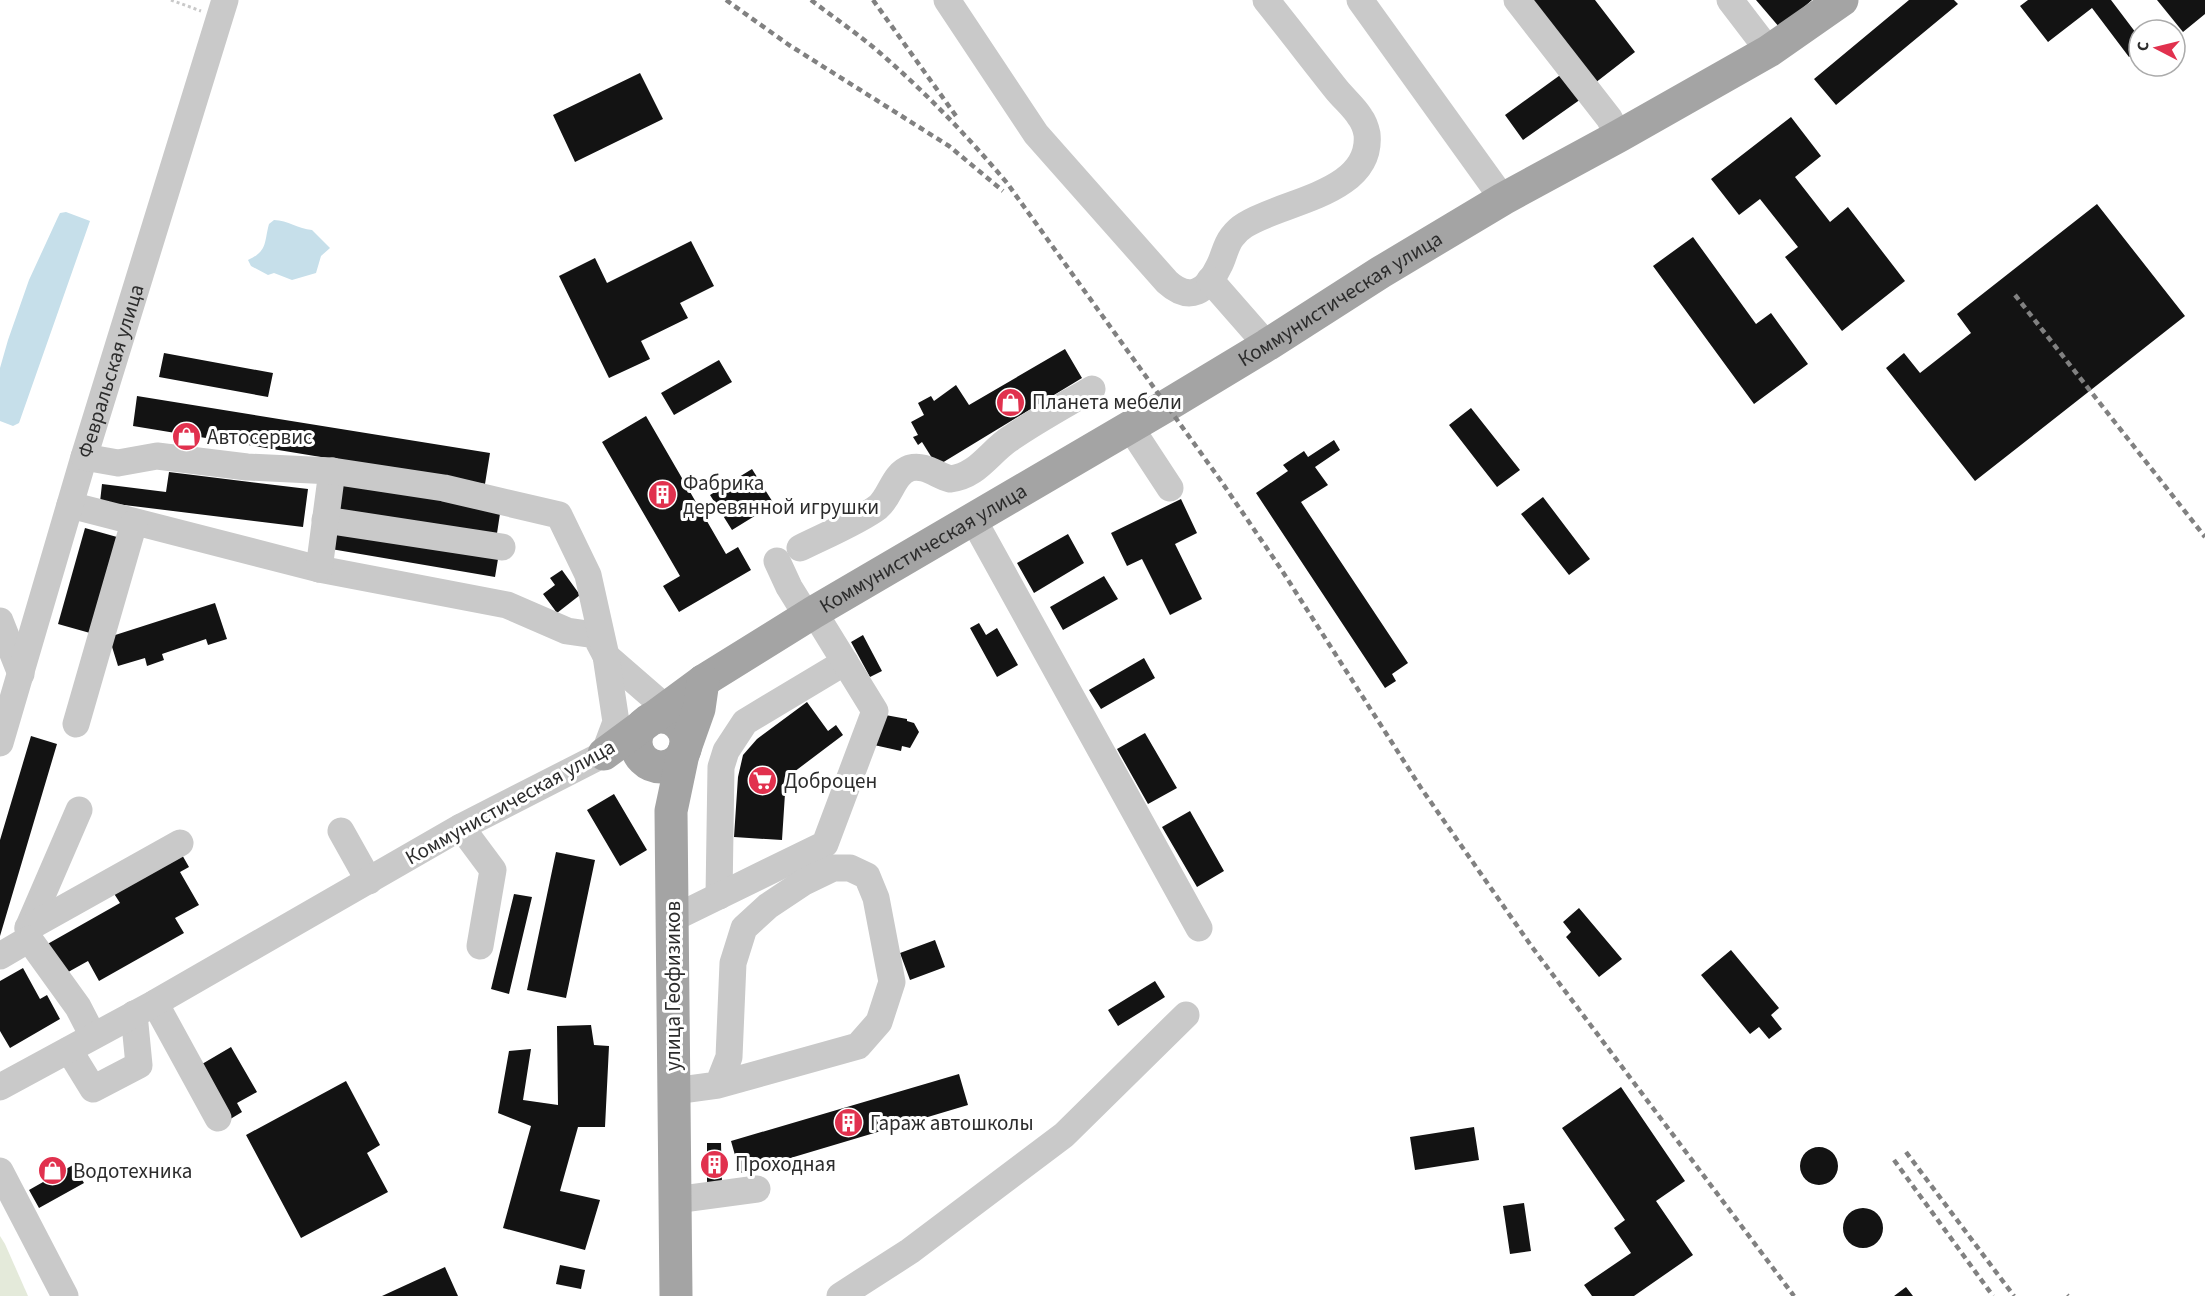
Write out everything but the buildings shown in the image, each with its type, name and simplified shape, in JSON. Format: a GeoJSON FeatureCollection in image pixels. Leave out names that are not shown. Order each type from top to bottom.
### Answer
{"type":"FeatureCollection","features":[{"type":"Feature","properties":{"kind":"main road","name":"Коммунистическая улица"},"geometry":{"type":"LineString","coordinates":[[604,754],[703,681],[810,614],[1267,345],[1381,272],[1503,199],[1770,51],[1842,0]]}},
{"type":"Feature","properties":{"kind":"main road","name":"улица Геофизиков"},"geometry":{"type":"LineString","coordinates":[[676,1296],[671,811],[683,754],[699,709],[703,681]]}},
{"type":"Feature","properties":{"kind":"main road"},"geometry":{"type":"LineString","coordinates":[[604,754],[629,753],[646,763],[655,767],[670,765],[683,754],[686,737],[678,723],[664,716],[656,716],[638,731],[636,739],[639,755],[646,763],[662,780],[671,811]]}},
{"type":"Feature","properties":{"kind":"street"},"geometry":{"type":"LineString","coordinates":[[947,0],[1036,134],[1167,282],[1174,289],[1193,294],[1202,290],[1210,280],[1233,236],[1244,226],[1339,184],[1351,176],[1366,148],[1367,132],[1361,117],[1340,94],[1266,0]]}},
{"type":"Feature","properties":{"kind":"street"},"geometry":{"type":"LineString","coordinates":[[1360,0],[1503,199]]}},
{"type":"Feature","properties":{"kind":"street"},"geometry":{"type":"LineString","coordinates":[[1517,0],[1610,118],[1619,136]]}},
{"type":"Feature","properties":{"kind":"street"},"geometry":{"type":"LineString","coordinates":[[1730,0],[1770,51]]}},
{"type":"Feature","properties":{"kind":"street","name":"Февральская улица"},"geometry":{"type":"LineString","coordinates":[[1,735],[222,9]]}},
{"type":"Feature","properties":{"kind":"street"},"geometry":{"type":"LineString","coordinates":[[1210,280],[1267,345]]}},
{"type":"Feature","properties":{"kind":"street"},"geometry":{"type":"LineString","coordinates":[[672,919],[825,844],[875,711],[845,662],[789,587],[788,554],[879,506],[900,474],[907,470],[914,467],[931,470],[950,479],[965,475],[986,461],[1009,439],[1092,389]]}},
{"type":"Feature","properties":{"kind":"street"},"geometry":{"type":"LineString","coordinates":[[1130,427],[1170,488]]}},
{"type":"Feature","properties":{"kind":"street"},"geometry":{"type":"LineString","coordinates":[[84,457],[118,463],[157,456],[247,467],[332,471],[444,488],[559,515],[588,575],[606,656],[616,722],[604,754]]}},
{"type":"Feature","properties":{"kind":"street"},"geometry":{"type":"LineString","coordinates":[[973,470],[984,512],[1199,928]]}},
{"type":"Feature","properties":{"kind":"street"},"geometry":{"type":"LineString","coordinates":[[319,569],[332,471]]}},
{"type":"Feature","properties":{"kind":"street"},"geometry":{"type":"LineString","coordinates":[[70,505],[319,569],[507,605],[567,631],[595,635],[606,656],[656,716]]}},
{"type":"Feature","properties":{"kind":"street"},"geometry":{"type":"LineString","coordinates":[[325,520],[502,547]]}},
{"type":"Feature","properties":{"kind":"street"},"geometry":{"type":"LineString","coordinates":[[76,724],[134,523]]}},
{"type":"Feature","properties":{"kind":"street"},"geometry":{"type":"LineString","coordinates":[[0,621],[21,675]]}},
{"type":"Feature","properties":{"kind":"street"},"geometry":{"type":"LineString","coordinates":[[719,896],[722,767],[726,751],[746,722],[845,662]]}},
{"type":"Feature","properties":{"kind":"street","name":"Коммунистическая улица"},"geometry":{"type":"LineString","coordinates":[[0,1087],[144,1008],[461,827],[604,754]]}},
{"type":"Feature","properties":{"kind":"street"},"geometry":{"type":"LineString","coordinates":[[28,934],[79,810]]}},
{"type":"Feature","properties":{"kind":"street"},"geometry":{"type":"LineString","coordinates":[[461,827],[493,870],[480,946]]}},
{"type":"Feature","properties":{"kind":"street"},"geometry":{"type":"LineString","coordinates":[[340,831],[369,881]]}},
{"type":"Feature","properties":{"kind":"street"},"geometry":{"type":"LineString","coordinates":[[0,956],[28,934],[180,843]]}},
{"type":"Feature","properties":{"kind":"street"},"geometry":{"type":"LineString","coordinates":[[674,1091],[718,1085],[858,1046],[879,1022],[892,982],[876,898],[867,876],[850,868],[833,868],[804,882],[768,906],[744,928],[733,963],[729,1057],[718,1085]]}},
{"type":"Feature","properties":{"kind":"street"},"geometry":{"type":"LineString","coordinates":[[28,934],[78,1007],[93,1036]]}},
{"type":"Feature","properties":{"kind":"street"},"geometry":{"type":"LineString","coordinates":[[69,1050],[93,1089],[139,1065],[144,1008]]}},
{"type":"Feature","properties":{"kind":"street"},"geometry":{"type":"LineString","coordinates":[[144,1008],[218,1118]]}},
{"type":"Feature","properties":{"kind":"street"},"geometry":{"type":"LineString","coordinates":[[840,1296],[910,1251],[1064,1135],[1186,1015]]}},
{"type":"Feature","properties":{"kind":"street"},"geometry":{"type":"LineString","coordinates":[[0,1171],[64,1296]]}},
{"type":"Feature","properties":{"kind":"street"},"geometry":{"type":"LineString","coordinates":[[675,1200],[757,1189]]}},
{"type":"Feature","properties":{"kind":"path"},"geometry":{"type":"LineString","coordinates":[[171,0],[222,9]]}},
{"type":"Feature","properties":{"kind":"green space"},"geometry":{"type":"Polygon","coordinates":[[[0,1236],[5,1244],[28,1296],[0,1296],[0,1236]]]}},
{"type":"Feature","properties":{"kind":"water"},"geometry":{"type":"Polygon","coordinates":[[[66,212],[90,221],[19,423],[13,426],[0,421],[0,368],[29,280],[60,213],[66,212]]]}},
{"type":"Feature","properties":{"kind":"water"},"geometry":{"type":"Polygon","coordinates":[[[274,220],[312,230],[330,248],[321,256],[316,273],[292,280],[274,273],[268,275],[251,266],[248,260],[262,249],[269,224],[274,220]]]}},
{"type":"Feature","properties":{"kind":"railway"},"geometry":{"type":"LineString","coordinates":[[726,0],[789,45],[949,146],[1003,191]]}},
{"type":"Feature","properties":{"kind":"railway"},"geometry":{"type":"LineString","coordinates":[[811,0],[870,44],[904,74],[950,119],[1007,183],[1221,481],[1281,569],[1421,788],[1532,947],[1794,1296]]}},
{"type":"Feature","properties":{"kind":"railway"},"geometry":{"type":"LineString","coordinates":[[873,0],[956,116]]}},
{"type":"Feature","properties":{"kind":"railway"},"geometry":{"type":"LineString","coordinates":[[2015,295],[2205,537]]}},
{"type":"Feature","properties":{"kind":"railway"},"geometry":{"type":"LineString","coordinates":[[1906,1152],[2014,1296]]}},
{"type":"Feature","properties":{"kind":"railway"},"geometry":{"type":"LineString","coordinates":[[1894,1160],[1993,1296]]}},
{"type":"Feature","properties":{"kind":"place","name":"Планета мебели"},"geometry":{"type":"Point","coordinates":[1011,402]}},
{"type":"Feature","properties":{"kind":"place","name":"Автосервис"},"geometry":{"type":"Point","coordinates":[186,437]}},
{"type":"Feature","properties":{"kind":"place","name":"Фабрика деревянной игрушки"},"geometry":{"type":"Point","coordinates":[662,495]}},
{"type":"Feature","properties":{"kind":"place","name":"Доброцен"},"geometry":{"type":"Point","coordinates":[763,781]}},
{"type":"Feature","properties":{"kind":"place","name":"Гараж автошколы"},"geometry":{"type":"Point","coordinates":[849,1123]}},
{"type":"Feature","properties":{"kind":"place","name":"Проходная"},"geometry":{"type":"Point","coordinates":[714,1164]}},
{"type":"Feature","properties":{"kind":"place","name":"Водотехника"},"geometry":{"type":"Point","coordinates":[52,1171]}}]}
